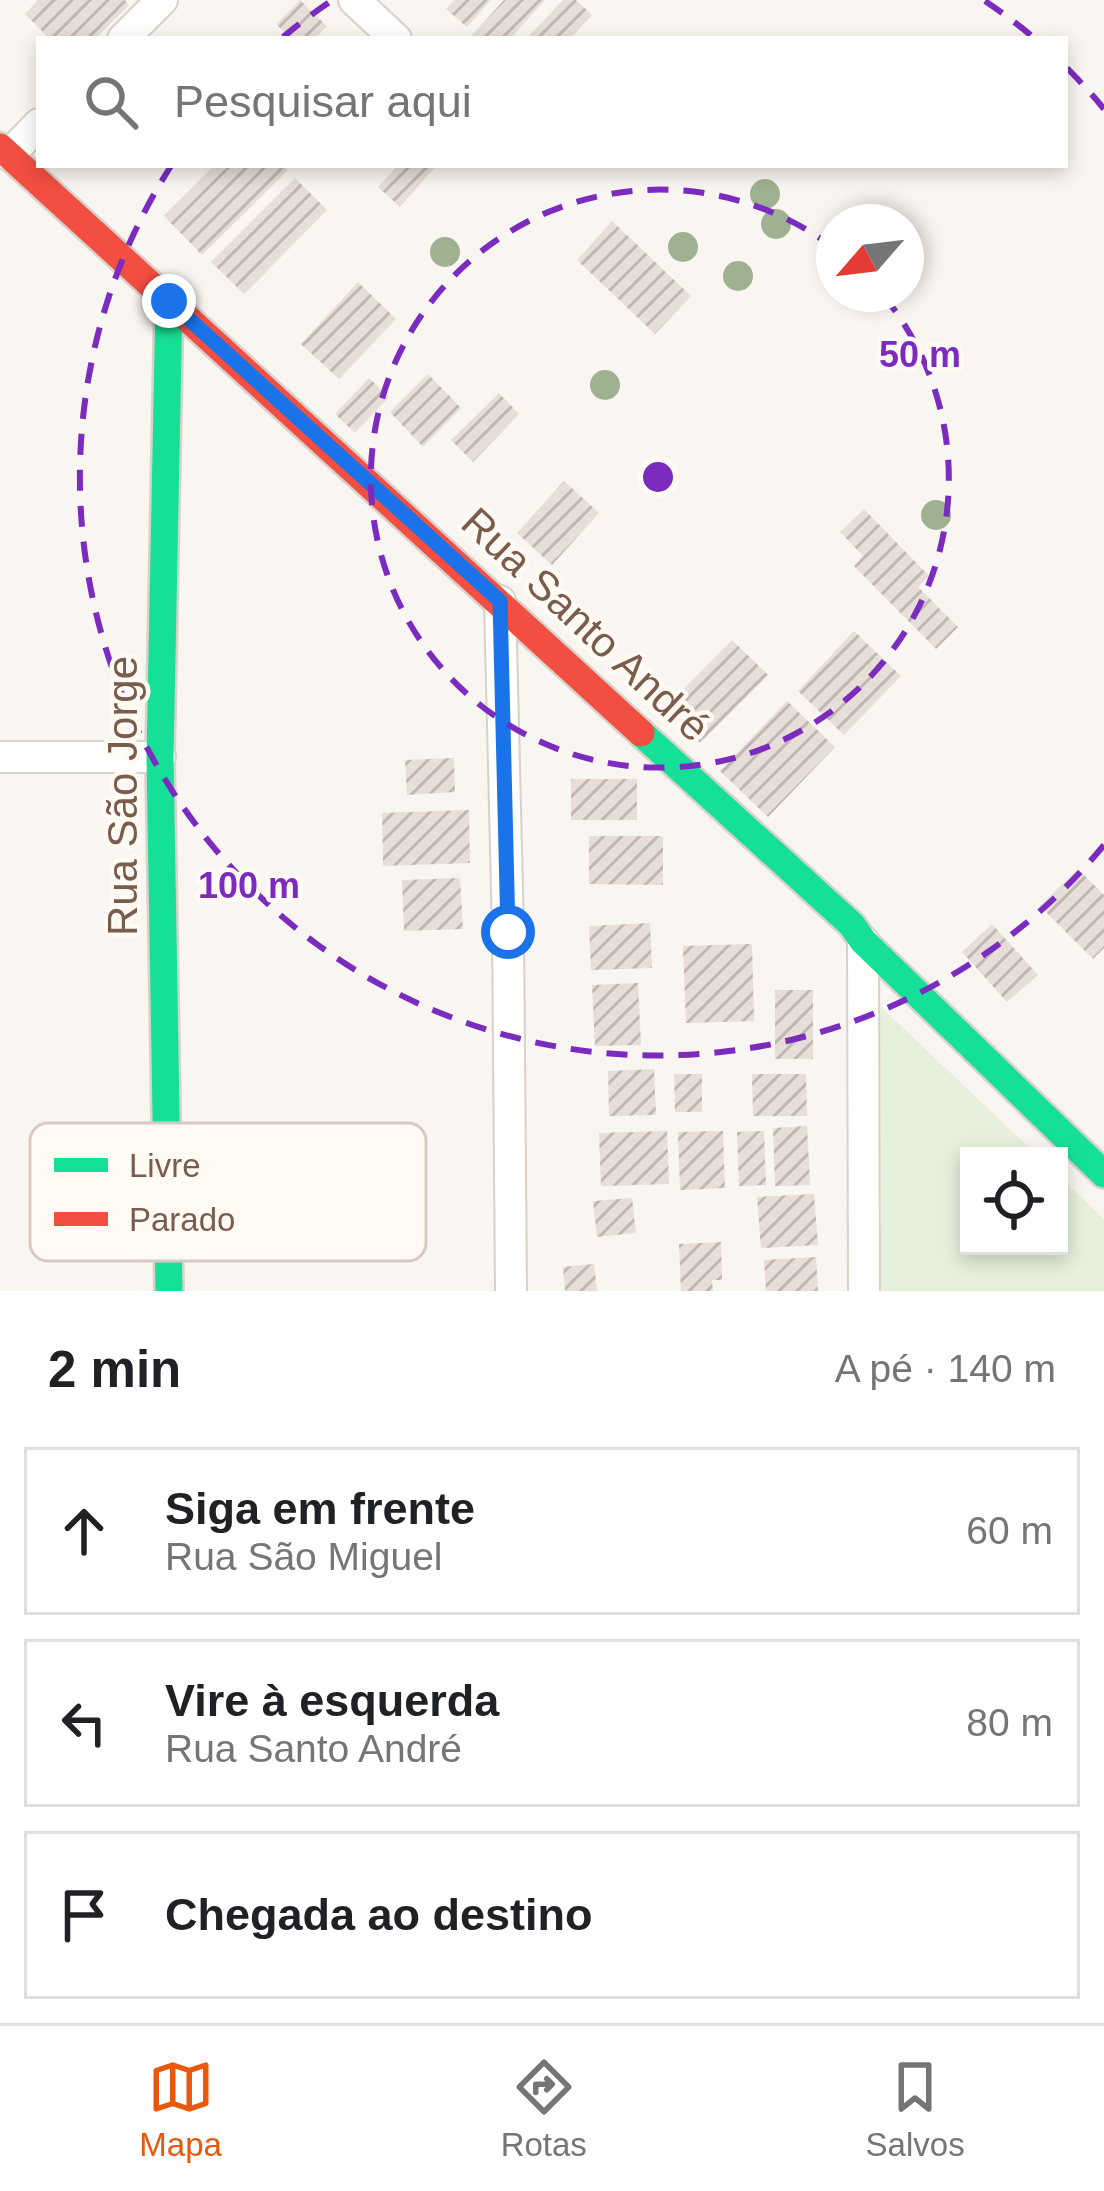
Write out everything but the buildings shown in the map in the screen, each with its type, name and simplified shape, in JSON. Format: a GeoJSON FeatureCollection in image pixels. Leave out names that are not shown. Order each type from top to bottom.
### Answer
{"type":"FeatureCollection","features":[{"type":"Feature","properties":{"kind":"street"},"geometry":{"type":"LineString","coordinates":[[126,36],[162,0]]}},
{"type":"Feature","properties":{"kind":"street"},"geometry":{"type":"LineString","coordinates":[[354,0],[393,36]]}},
{"type":"Feature","properties":{"kind":"street"},"geometry":{"type":"LineString","coordinates":[[4,150],[36,126]]}},
{"type":"Feature","properties":{"kind":"street","name":"Rua Santo André"},"geometry":{"type":"LineString","coordinates":[[4,150],[852,925],[863,941],[1104,1174]]}},
{"type":"Feature","properties":{"kind":"street","name":"Rua São Jorge"},"geometry":{"type":"LineString","coordinates":[[166,1123],[160,757],[169,301]]}},
{"type":"Feature","properties":{"kind":"street"},"geometry":{"type":"LineString","coordinates":[[500,601],[511,1291]]}},
{"type":"Feature","properties":{"kind":"street"},"geometry":{"type":"LineString","coordinates":[[0,757],[160,757]]}},
{"type":"Feature","properties":{"kind":"street"},"geometry":{"type":"LineString","coordinates":[[863,941],[864,1291]]}},
{"type":"Feature","properties":{"kind":"street","name":"Rua São Jorge"},"geometry":{"type":"LineString","coordinates":[[168,1261],[169,1291]]}},
{"type":"Feature","properties":{"kind":"green space"},"geometry":{"type":"Polygon","coordinates":[[[880,1006],[1029,1147],[960,1147],[960,1255],[1068,1255],[1068,1185],[1104,1219],[1104,1291],[881,1291],[880,1006]]]}},
{"type":"Feature","properties":{"kind":"traffic: fast"},"geometry":{"type":"LineString","coordinates":[[166,1123],[160,757],[169,301]]}},
{"type":"Feature","properties":{"kind":"traffic: fast"},"geometry":{"type":"LineString","coordinates":[[641,733],[852,925],[863,941],[1104,1174]]}},
{"type":"Feature","properties":{"kind":"traffic: fast"},"geometry":{"type":"LineString","coordinates":[[168,1261],[169,1291]]}},
{"type":"Feature","properties":{"kind":"traffic: jam"},"geometry":{"type":"LineString","coordinates":[[0,147],[641,733]]}},
{"type":"Feature","properties":{"kind":"route"},"geometry":{"type":"LineString","coordinates":[[169,301],[500,601],[508,932]]}}]}
